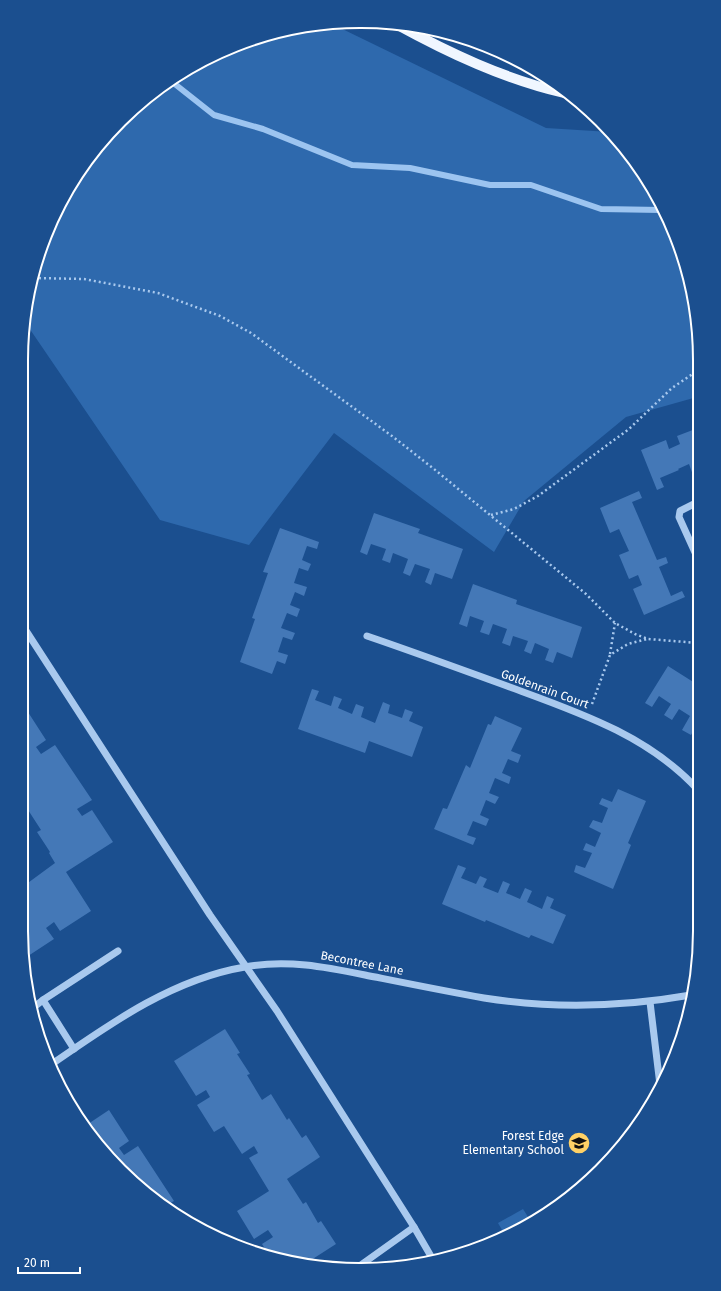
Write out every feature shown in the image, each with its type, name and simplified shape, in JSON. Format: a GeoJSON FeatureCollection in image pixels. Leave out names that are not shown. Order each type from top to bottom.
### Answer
{"type":"FeatureCollection","features":[{"type":"Feature","properties":{"kind":"main road"},"geometry":{"type":"LineString","coordinates":[[412,32],[450,52],[488,69],[530,84],[554,90]]}},
{"type":"Feature","properties":{"kind":"street"},"geometry":{"type":"LineString","coordinates":[[693,504],[680,511],[679,517],[693,547]]}},
{"type":"Feature","properties":{"kind":"street"},"geometry":{"type":"LineString","coordinates":[[28,634],[245,966],[277,1011],[431,1256]]}},
{"type":"Feature","properties":{"kind":"street","name":"Goldenrain Court"},"geometry":{"type":"LineString","coordinates":[[367,636],[587,716],[640,744],[686,777],[693,785]]}},
{"type":"Feature","properties":{"kind":"street"},"geometry":{"type":"LineString","coordinates":[[36,1005],[118,951]]}},
{"type":"Feature","properties":{"kind":"street","name":"Becontree Lane"},"geometry":{"type":"LineString","coordinates":[[55,1062],[154,998],[192,981],[245,966],[283,964],[316,966],[484,998],[540,1005],[596,1006],[650,1002],[687,996]]}},
{"type":"Feature","properties":{"kind":"street"},"geometry":{"type":"LineString","coordinates":[[43,1000],[74,1049]]}},
{"type":"Feature","properties":{"kind":"street"},"geometry":{"type":"LineString","coordinates":[[650,1002],[659,1078]]}},
{"type":"Feature","properties":{"kind":"street"},"geometry":{"type":"LineString","coordinates":[[364,1263],[414,1227]]}},
{"type":"Feature","properties":{"kind":"path"},"geometry":{"type":"LineString","coordinates":[[38,278],[84,279],[158,293],[220,316],[251,333],[392,436],[586,594],[615,623],[635,634],[648,638],[693,642]]}},
{"type":"Feature","properties":{"kind":"path"},"geometry":{"type":"LineString","coordinates":[[490,515],[514,509],[538,496],[629,430],[672,388],[693,374]]}},
{"type":"Feature","properties":{"kind":"path"},"geometry":{"type":"LineString","coordinates":[[587,716],[610,655],[615,623]]}},
{"type":"Feature","properties":{"kind":"path"},"geometry":{"type":"LineString","coordinates":[[610,655],[628,644],[648,638]]}},
{"type":"Feature","properties":{"kind":"shaded area"},"geometry":{"type":"Polygon","coordinates":[[[342,29],[546,128],[602,131],[624,158],[637,176],[659,213],[668,233],[682,274],[687,296],[692,339],[693,398],[626,417],[524,501],[494,552],[334,433],[249,545],[160,520],[30,329],[34,296],[39,274],[53,233],[62,213],[84,176],[111,141],[125,125],[158,97],[194,73],[233,53],[274,39],[296,34],[342,29]]]}},
{"type":"Feature","properties":{"kind":"shaded area"},"geometry":{"type":"Polygon","coordinates":[[[523,1209],[528,1217],[503,1231],[498,1223],[523,1209]]]}},
{"type":"Feature","properties":{"kind":"building"},"geometry":{"type":"Polygon","coordinates":[[[693,430],[693,475],[689,464],[660,478],[664,487],[657,490],[641,450],[666,440],[669,449],[680,444],[677,436],[693,430]]]}},
{"type":"Feature","properties":{"kind":"building"},"geometry":{"type":"Polygon","coordinates":[[[639,491],[642,498],[632,502],[657,560],[666,557],[668,563],[659,567],[671,596],[682,591],[685,597],[644,615],[633,589],[642,585],[638,575],[629,579],[619,555],[629,551],[619,529],[610,533],[600,508],[639,491]]]}},
{"type":"Feature","properties":{"kind":"building"},"geometry":{"type":"Polygon","coordinates":[[[374,513],[420,529],[418,533],[463,549],[452,579],[435,573],[431,585],[425,582],[430,569],[415,564],[410,576],[403,573],[408,559],[393,553],[390,563],[382,560],[386,549],[371,544],[367,555],[360,552],[374,513]]]}},
{"type":"Feature","properties":{"kind":"building"},"geometry":{"type":"Polygon","coordinates":[[[280,528],[319,542],[317,549],[307,546],[302,560],[311,564],[308,571],[299,568],[294,583],[307,587],[304,596],[295,592],[290,605],[300,609],[297,617],[287,613],[281,628],[295,633],[292,640],[283,637],[278,652],[288,655],[285,664],[277,661],[272,674],[240,662],[255,619],[252,618],[268,573],[263,572],[280,528]]]}},
{"type":"Feature","properties":{"kind":"building"},"geometry":{"type":"Polygon","coordinates":[[[473,584],[517,600],[516,604],[582,627],[572,658],[557,652],[553,663],[545,660],[549,649],[535,643],[531,654],[524,651],[528,641],[513,636],[510,646],[502,643],[507,629],[493,624],[489,635],[480,632],[484,621],[470,616],[467,627],[459,624],[473,584]]]}},
{"type":"Feature","properties":{"kind":"building"},"geometry":{"type":"Polygon","coordinates":[[[668,666],[693,682],[693,731],[691,735],[682,730],[690,716],[679,709],[672,720],[664,715],[671,704],[659,696],[652,707],[645,703],[668,666]]]}},
{"type":"Feature","properties":{"kind":"building"},"geometry":{"type":"Polygon","coordinates":[[[312,689],[319,691],[315,700],[331,706],[334,696],[342,699],[338,708],[352,714],[356,704],[364,707],[361,717],[375,723],[383,702],[390,705],[388,713],[402,718],[405,709],[413,712],[409,721],[423,727],[412,757],[369,741],[365,753],[298,729],[312,689]]]}},
{"type":"Feature","properties":{"kind":"building"},"geometry":{"type":"Polygon","coordinates":[[[28,712],[46,740],[36,747],[41,754],[55,745],[92,800],[77,809],[82,816],[92,810],[113,842],[66,872],[91,911],[60,931],[54,922],[46,928],[54,939],[29,955],[28,883],[55,863],[37,832],[41,830],[28,810],[28,712]]]}},
{"type":"Feature","properties":{"kind":"building"},"geometry":{"type":"Polygon","coordinates":[[[495,716],[522,728],[511,751],[521,755],[518,763],[508,759],[502,773],[511,777],[509,784],[495,778],[489,793],[499,797],[495,804],[486,800],[480,815],[489,819],[486,826],[473,821],[467,835],[476,838],[473,845],[434,829],[443,808],[447,809],[466,765],[470,768],[488,724],[491,725],[495,716]]]}},
{"type":"Feature","properties":{"kind":"building"},"geometry":{"type":"Polygon","coordinates":[[[618,789],[646,801],[628,843],[631,845],[613,889],[574,872],[576,865],[585,868],[592,853],[583,850],[586,843],[595,847],[601,833],[589,827],[593,820],[602,823],[608,808],[599,804],[602,798],[612,802],[618,789]]]}},
{"type":"Feature","properties":{"kind":"building"},"geometry":{"type":"Polygon","coordinates":[[[458,865],[466,868],[461,878],[476,884],[480,876],[487,879],[483,887],[498,893],[503,881],[510,884],[506,893],[520,899],[525,888],[532,891],[527,902],[542,909],[547,896],[554,899],[550,908],[566,915],[553,944],[531,935],[529,938],[442,904],[458,865]]]}},
{"type":"Feature","properties":{"kind":"building"},"geometry":{"type":"Polygon","coordinates":[[[225,1029],[240,1053],[237,1054],[250,1074],[247,1075],[262,1100],[271,1094],[287,1120],[289,1118],[302,1138],[306,1135],[320,1157],[287,1179],[303,1204],[306,1202],[318,1223],[321,1221],[336,1244],[312,1259],[296,1257],[265,1249],[262,1244],[273,1237],[268,1230],[254,1239],[237,1211],[269,1191],[249,1158],[258,1153],[254,1146],[242,1154],[224,1126],[214,1132],[197,1105],[210,1097],[206,1090],[196,1096],[174,1061],[225,1029]]]}},
{"type":"Feature","properties":{"kind":"building"},"geometry":{"type":"Polygon","coordinates":[[[109,1110],[129,1141],[119,1148],[124,1155],[138,1146],[174,1201],[170,1203],[125,1166],[90,1123],[109,1110]]]}},
{"type":"Feature","properties":{"kind":"waterway"},"geometry":{"type":"LineString","coordinates":[[175,84],[214,115],[263,129],[352,165],[410,168],[490,185],[531,185],[601,209],[657,210]]}},
{"type":"Feature","properties":{"kind":"place","name":"Forest Edge Elementary School"},"geometry":{"type":"Point","coordinates":[579,1143]}}]}
